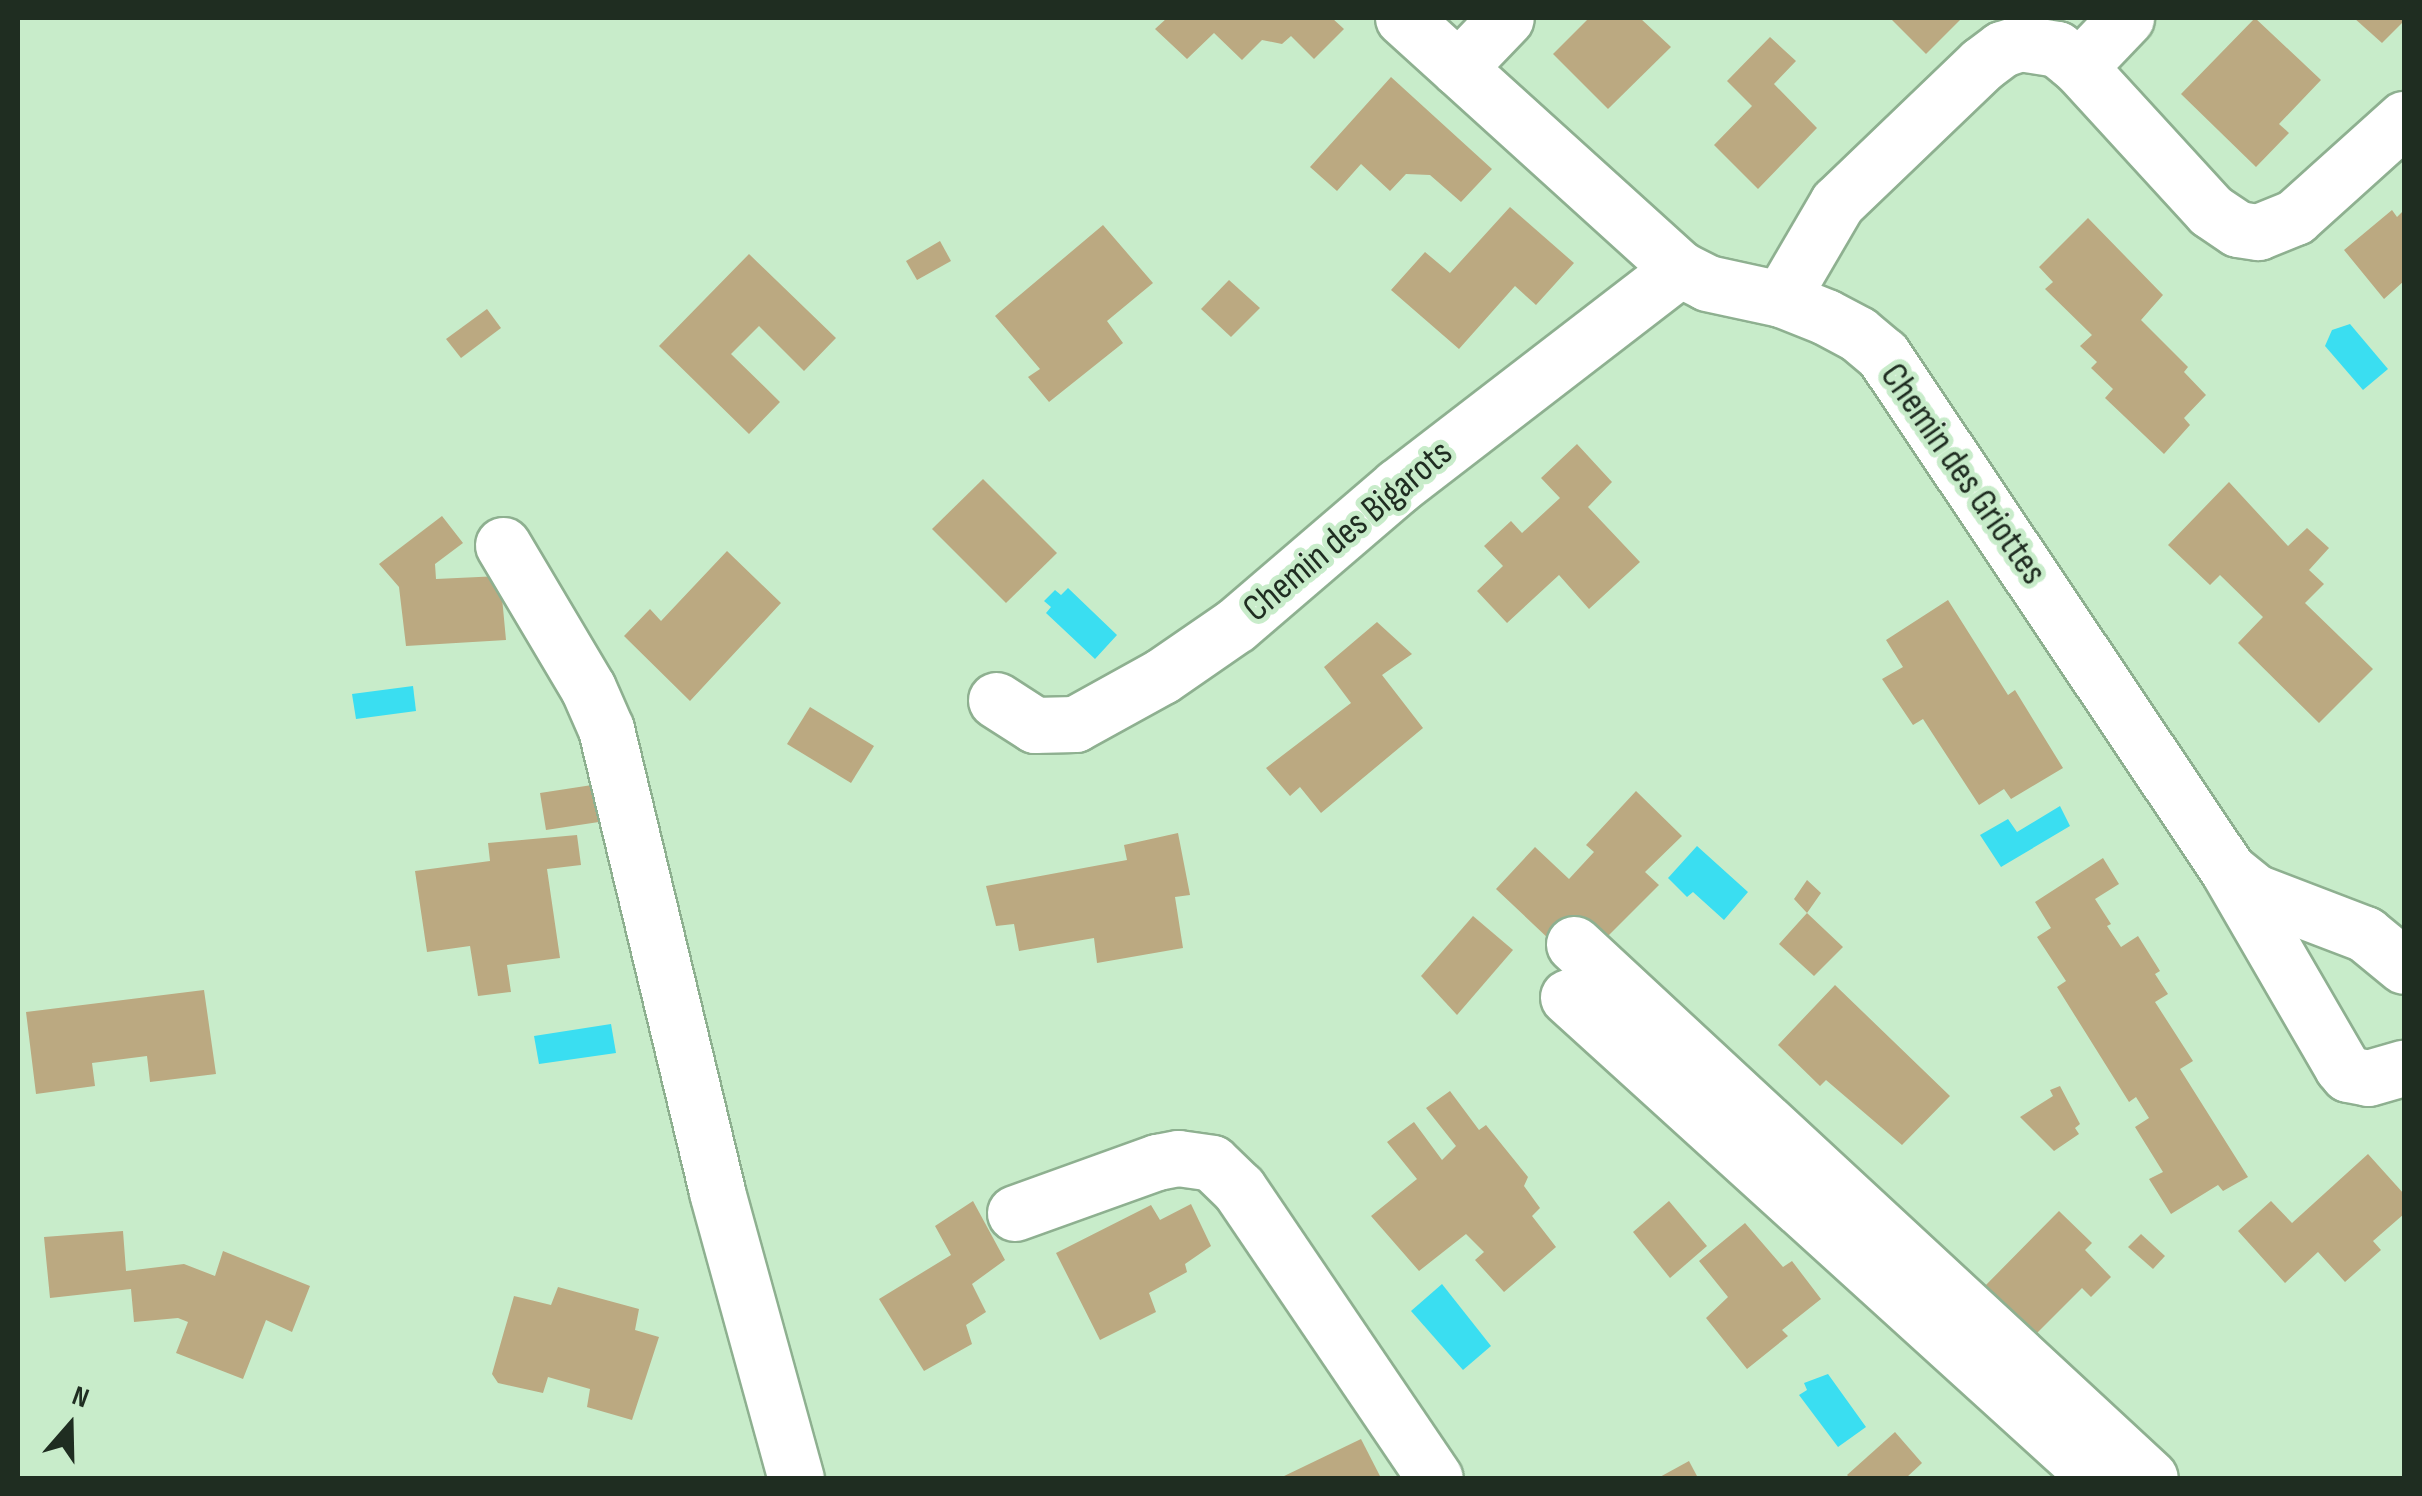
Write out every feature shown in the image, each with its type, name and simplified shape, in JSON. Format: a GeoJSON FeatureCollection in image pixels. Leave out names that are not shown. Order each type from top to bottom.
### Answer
{"type":"FeatureCollection","features":[{"type":"Feature","properties":{"kind":"street","name":"Chemin des Griottes"},"geometry":{"type":"LineString","coordinates":[[1403,18],[1680,269],[1707,284],[1782,299],[1858,334],[1895,368],[2228,870],[2255,892],[2376,940],[2404,966]]}},
{"type":"Feature","properties":{"kind":"street"},"geometry":{"type":"LineString","coordinates":[[1458,68],[1506,18]]}},
{"type":"Feature","properties":{"kind":"street"},"geometry":{"type":"LineString","coordinates":[[2079,68],[2126,18]]}},
{"type":"Feature","properties":{"kind":"street"},"geometry":{"type":"LineString","coordinates":[[1782,299],[1837,203],[1992,56],[2020,43],[2037,42],[2057,49],[2211,210],[2238,229],[2258,232],[2295,217],[2404,119]]}},
{"type":"Feature","properties":{"kind":"street","name":"Chemin des Bigarots"},"geometry":{"type":"LineString","coordinates":[[996,700],[1035,726],[1075,724],[1162,676],[1236,625],[1398,486],[1680,269]]}},
{"type":"Feature","properties":{"kind":"street"},"geometry":{"type":"LineString","coordinates":[[503,545],[588,688],[606,728],[718,1192],[796,1478]]}},
{"type":"Feature","properties":{"kind":"street"},"geometry":{"type":"LineString","coordinates":[[2228,870],[2348,1074],[2368,1078],[2404,1068]]}},
{"type":"Feature","properties":{"kind":"street"},"geometry":{"type":"LineString","coordinates":[[1574,944],[2150,1478]]}},
{"type":"Feature","properties":{"kind":"street"},"geometry":{"type":"LineString","coordinates":[[1568,997],[2098,1478]]}},
{"type":"Feature","properties":{"kind":"street"},"geometry":{"type":"LineString","coordinates":[[1015,1212],[1157,1162],[1178,1158],[1212,1164],[1239,1190],[1435,1478]]}},
{"type":"Feature","properties":{"kind":"water"},"geometry":{"type":"Polygon","coordinates":[[[2350,324],[2388,369],[2363,390],[2325,346],[2332,330],[2350,324]]]}},
{"type":"Feature","properties":{"kind":"water"},"geometry":{"type":"Polygon","coordinates":[[[1068,588],[1117,635],[1095,659],[1046,613],[1051,607],[1044,601],[1055,590],[1061,595],[1068,588]]]}},
{"type":"Feature","properties":{"kind":"water"},"geometry":{"type":"Polygon","coordinates":[[[413,686],[416,711],[356,719],[352,694],[413,686]]]}},
{"type":"Feature","properties":{"kind":"water"},"geometry":{"type":"Polygon","coordinates":[[[2060,806],[2070,826],[2001,867],[1980,835],[2008,819],[2017,832],[2060,806]]]}},
{"type":"Feature","properties":{"kind":"water"},"geometry":{"type":"Polygon","coordinates":[[[1697,846],[1748,892],[1724,920],[1693,892],[1687,897],[1668,878],[1697,846]]]}},
{"type":"Feature","properties":{"kind":"water"},"geometry":{"type":"Polygon","coordinates":[[[611,1024],[616,1053],[539,1064],[534,1036],[611,1024]]]}},
{"type":"Feature","properties":{"kind":"water"},"geometry":{"type":"Polygon","coordinates":[[[1442,1284],[1491,1346],[1463,1370],[1411,1311],[1442,1284]]]}},
{"type":"Feature","properties":{"kind":"water"},"geometry":{"type":"Polygon","coordinates":[[[1828,1374],[1866,1427],[1838,1447],[1799,1395],[1807,1390],[1804,1383],[1828,1374]]]}},
{"type":"Feature","properties":{"kind":"building"},"geometry":{"type":"Polygon","coordinates":[[[1167,18],[1332,18],[1344,29],[1314,59],[1291,36],[1282,44],[1262,40],[1242,60],[1214,33],[1187,59],[1155,29],[1167,18]]]}},
{"type":"Feature","properties":{"kind":"building"},"geometry":{"type":"Polygon","coordinates":[[[1589,18],[1640,18],[1671,47],[1608,109],[1553,54],[1589,18]]]}},
{"type":"Feature","properties":{"kind":"building"},"geometry":{"type":"Polygon","coordinates":[[[1890,18],[1962,18],[1926,54],[1890,18]]]}},
{"type":"Feature","properties":{"kind":"building"},"geometry":{"type":"Polygon","coordinates":[[[2255,18],[2321,80],[2279,124],[2289,133],[2256,167],[2181,94],[2255,18]]]}},
{"type":"Feature","properties":{"kind":"building"},"geometry":{"type":"Polygon","coordinates":[[[2354,18],[2404,18],[2404,21],[2382,43],[2354,18]]]}},
{"type":"Feature","properties":{"kind":"building"},"geometry":{"type":"Polygon","coordinates":[[[1770,37],[1796,61],[1774,84],[1817,128],[1758,189],[1714,145],[1752,106],[1727,81],[1770,37]]]}},
{"type":"Feature","properties":{"kind":"building"},"geometry":{"type":"Polygon","coordinates":[[[1391,77],[1492,169],[1461,202],[1430,175],[1406,174],[1390,191],[1361,164],[1337,191],[1310,167],[1391,77]]]}},
{"type":"Feature","properties":{"kind":"building"},"geometry":{"type":"Polygon","coordinates":[[[1510,207],[1574,263],[1536,305],[1515,286],[1459,349],[1391,290],[1425,252],[1450,273],[1510,207]]]}},
{"type":"Feature","properties":{"kind":"building"},"geometry":{"type":"Polygon","coordinates":[[[2392,210],[2397,217],[2404,210],[2404,281],[2384,299],[2344,250],[2392,210]]]}},
{"type":"Feature","properties":{"kind":"building"},"geometry":{"type":"Polygon","coordinates":[[[2088,218],[2163,295],[2141,320],[2188,367],[2184,372],[2206,395],[2184,418],[2190,425],[2164,454],[2105,398],[2113,389],[2091,368],[2097,362],[2080,346],[2092,335],[2045,289],[2053,282],[2039,267],[2088,218]]]}},
{"type":"Feature","properties":{"kind":"building"},"geometry":{"type":"Polygon","coordinates":[[[1103,225],[1153,283],[1107,321],[1123,343],[1049,402],[1028,377],[1040,369],[995,316],[1103,225]]]}},
{"type":"Feature","properties":{"kind":"building"},"geometry":{"type":"Polygon","coordinates":[[[940,241],[951,261],[917,280],[906,261],[940,241]]]}},
{"type":"Feature","properties":{"kind":"building"},"geometry":{"type":"Polygon","coordinates":[[[749,254],[836,338],[804,371],[759,326],[731,354],[780,402],[749,434],[659,346],[749,254]]]}},
{"type":"Feature","properties":{"kind":"building"},"geometry":{"type":"Polygon","coordinates":[[[1229,280],[1260,308],[1231,337],[1201,309],[1229,280]]]}},
{"type":"Feature","properties":{"kind":"building"},"geometry":{"type":"Polygon","coordinates":[[[487,309],[501,328],[461,358],[446,339],[487,309]]]}},
{"type":"Feature","properties":{"kind":"building"},"geometry":{"type":"Polygon","coordinates":[[[1577,444],[1612,482],[1588,507],[1640,562],[1589,609],[1559,575],[1507,623],[1477,591],[1503,566],[1484,546],[1511,521],[1522,533],[1560,498],[1541,478],[1577,444]]]}},
{"type":"Feature","properties":{"kind":"building"},"geometry":{"type":"Polygon","coordinates":[[[983,479],[1057,553],[1006,603],[932,529],[983,479]]]}},
{"type":"Feature","properties":{"kind":"building"},"geometry":{"type":"Polygon","coordinates":[[[2229,482],[2288,546],[2307,528],[2329,548],[2309,570],[2324,584],[2305,603],[2373,669],[2319,723],[2238,643],[2263,617],[2220,575],[2210,585],[2168,545],[2229,482]]]}},
{"type":"Feature","properties":{"kind":"building"},"geometry":{"type":"Polygon","coordinates":[[[442,516],[463,543],[435,564],[436,579],[500,576],[506,640],[406,646],[399,587],[379,564],[442,516]]]}},
{"type":"Feature","properties":{"kind":"building"},"geometry":{"type":"Polygon","coordinates":[[[727,551],[781,603],[690,701],[624,636],[650,609],[661,621],[727,551]]]}},
{"type":"Feature","properties":{"kind":"building"},"geometry":{"type":"Polygon","coordinates":[[[1948,600],[2008,695],[2015,690],[2063,768],[2011,799],[2004,789],[1979,805],[1923,719],[1913,725],[1882,679],[1903,667],[1886,640],[1948,600]]]}},
{"type":"Feature","properties":{"kind":"building"},"geometry":{"type":"Polygon","coordinates":[[[1377,622],[1412,654],[1382,675],[1423,728],[1321,813],[1300,787],[1290,796],[1266,768],[1351,703],[1324,667],[1377,622]]]}},
{"type":"Feature","properties":{"kind":"building"},"geometry":{"type":"Polygon","coordinates":[[[810,707],[874,746],[851,783],[787,744],[810,707]]]}},
{"type":"Feature","properties":{"kind":"building"},"geometry":{"type":"Polygon","coordinates":[[[605,783],[612,820],[546,830],[540,793],[605,783]]]}},
{"type":"Feature","properties":{"kind":"building"},"geometry":{"type":"Polygon","coordinates":[[[1636,791],[1682,836],[1645,872],[1659,885],[1602,942],[1575,917],[1551,941],[1496,889],[1535,847],[1569,879],[1594,852],[1586,845],[1636,791]]]}},
{"type":"Feature","properties":{"kind":"building"},"geometry":{"type":"Polygon","coordinates":[[[1178,833],[1190,895],[1175,897],[1183,948],[1097,963],[1094,938],[1019,951],[1014,924],[996,926],[986,886],[1127,860],[1124,845],[1178,833]]]}},
{"type":"Feature","properties":{"kind":"building"},"geometry":{"type":"Polygon","coordinates":[[[577,835],[581,865],[547,869],[560,958],[507,965],[511,992],[478,996],[470,946],[427,952],[415,871],[490,861],[488,843],[577,835]]]}},
{"type":"Feature","properties":{"kind":"building"},"geometry":{"type":"Polygon","coordinates":[[[2103,858],[2119,884],[2095,899],[2111,924],[2107,926],[2121,947],[2138,936],[2160,971],[2155,974],[2168,994],[2155,1002],[2193,1061],[2180,1069],[2248,1177],[2223,1191],[2218,1185],[2171,1214],[2149,1179],[2163,1172],[2135,1127],[2149,1118],[2136,1097],[2129,1102],[2057,987],[2066,981],[2037,937],[2051,928],[2035,902],[2103,858]]]}},
{"type":"Feature","properties":{"kind":"building"},"geometry":{"type":"Polygon","coordinates":[[[1807,880],[1821,893],[1807,913],[1794,899],[1807,880]]]}},
{"type":"Feature","properties":{"kind":"building"},"geometry":{"type":"Polygon","coordinates":[[[1807,913],[1843,947],[1814,976],[1779,944],[1807,913]]]}},
{"type":"Feature","properties":{"kind":"building"},"geometry":{"type":"Polygon","coordinates":[[[1473,916],[1513,950],[1457,1015],[1421,976],[1473,916]]]}},
{"type":"Feature","properties":{"kind":"building"},"geometry":{"type":"Polygon","coordinates":[[[1835,985],[1950,1096],[1902,1145],[1826,1080],[1820,1086],[1778,1045],[1835,985]]]}},
{"type":"Feature","properties":{"kind":"building"},"geometry":{"type":"Polygon","coordinates":[[[204,990],[216,1074],[150,1082],[147,1056],[92,1063],[95,1086],[36,1094],[26,1012],[204,990]]]}},
{"type":"Feature","properties":{"kind":"building"},"geometry":{"type":"Polygon","coordinates":[[[2060,1086],[2080,1124],[2075,1128],[2079,1134],[2054,1151],[2020,1117],[2053,1096],[2050,1090],[2060,1086]]]}},
{"type":"Feature","properties":{"kind":"building"},"geometry":{"type":"Polygon","coordinates":[[[1450,1091],[1479,1130],[1486,1125],[1528,1177],[1524,1186],[1540,1208],[1532,1216],[1556,1247],[1504,1292],[1475,1260],[1484,1252],[1466,1234],[1419,1271],[1371,1216],[1417,1179],[1387,1142],[1414,1122],[1442,1160],[1456,1146],[1426,1108],[1450,1091]]]}},
{"type":"Feature","properties":{"kind":"building"},"geometry":{"type":"Polygon","coordinates":[[[2368,1154],[2404,1194],[2404,1214],[2373,1241],[2381,1250],[2345,1282],[2318,1252],[2285,1283],[2238,1231],[2271,1201],[2292,1223],[2368,1154]]]}},
{"type":"Feature","properties":{"kind":"building"},"geometry":{"type":"Polygon","coordinates":[[[973,1201],[1005,1260],[972,1284],[986,1312],[966,1325],[972,1344],[924,1371],[879,1299],[951,1255],[935,1226],[973,1201]]]}},
{"type":"Feature","properties":{"kind":"building"},"geometry":{"type":"Polygon","coordinates":[[[1669,1201],[1707,1246],[1670,1278],[1633,1232],[1669,1201]]]}},
{"type":"Feature","properties":{"kind":"building"},"geometry":{"type":"Polygon","coordinates":[[[1191,1204],[1211,1246],[1185,1264],[1187,1272],[1149,1293],[1156,1312],[1100,1340],[1056,1253],[1151,1205],[1160,1220],[1191,1204]]]}},
{"type":"Feature","properties":{"kind":"building"},"geometry":{"type":"Polygon","coordinates":[[[2059,1211],[2092,1243],[2085,1250],[2111,1277],[2091,1297],[2082,1288],[2031,1339],[1981,1290],[2059,1211]]]}},
{"type":"Feature","properties":{"kind":"building"},"geometry":{"type":"Polygon","coordinates":[[[1745,1223],[1783,1267],[1792,1261],[1821,1299],[1782,1330],[1788,1336],[1747,1369],[1706,1318],[1728,1297],[1699,1261],[1745,1223]]]}},
{"type":"Feature","properties":{"kind":"building"},"geometry":{"type":"Polygon","coordinates":[[[123,1231],[126,1271],[184,1264],[215,1276],[223,1251],[310,1286],[292,1332],[266,1320],[243,1379],[176,1353],[188,1322],[178,1318],[134,1322],[131,1289],[50,1298],[44,1237],[123,1231]]]}},
{"type":"Feature","properties":{"kind":"building"},"geometry":{"type":"Polygon","coordinates":[[[2141,1234],[2165,1256],[2153,1269],[2128,1247],[2141,1234]]]}},
{"type":"Feature","properties":{"kind":"building"},"geometry":{"type":"Polygon","coordinates":[[[558,1287],[639,1309],[635,1330],[659,1337],[632,1420],[587,1407],[590,1389],[548,1377],[543,1393],[498,1383],[492,1374],[514,1296],[551,1305],[558,1287]]]}},
{"type":"Feature","properties":{"kind":"building"},"geometry":{"type":"Polygon","coordinates":[[[1895,1432],[1922,1463],[1906,1478],[1847,1475],[1895,1432]]]}},
{"type":"Feature","properties":{"kind":"building"},"geometry":{"type":"Polygon","coordinates":[[[1361,1439],[1381,1478],[1280,1478],[1361,1439]]]}},
{"type":"Feature","properties":{"kind":"building"},"geometry":{"type":"Polygon","coordinates":[[[1689,1461],[1698,1478],[1658,1478],[1689,1461]]]}}]}
